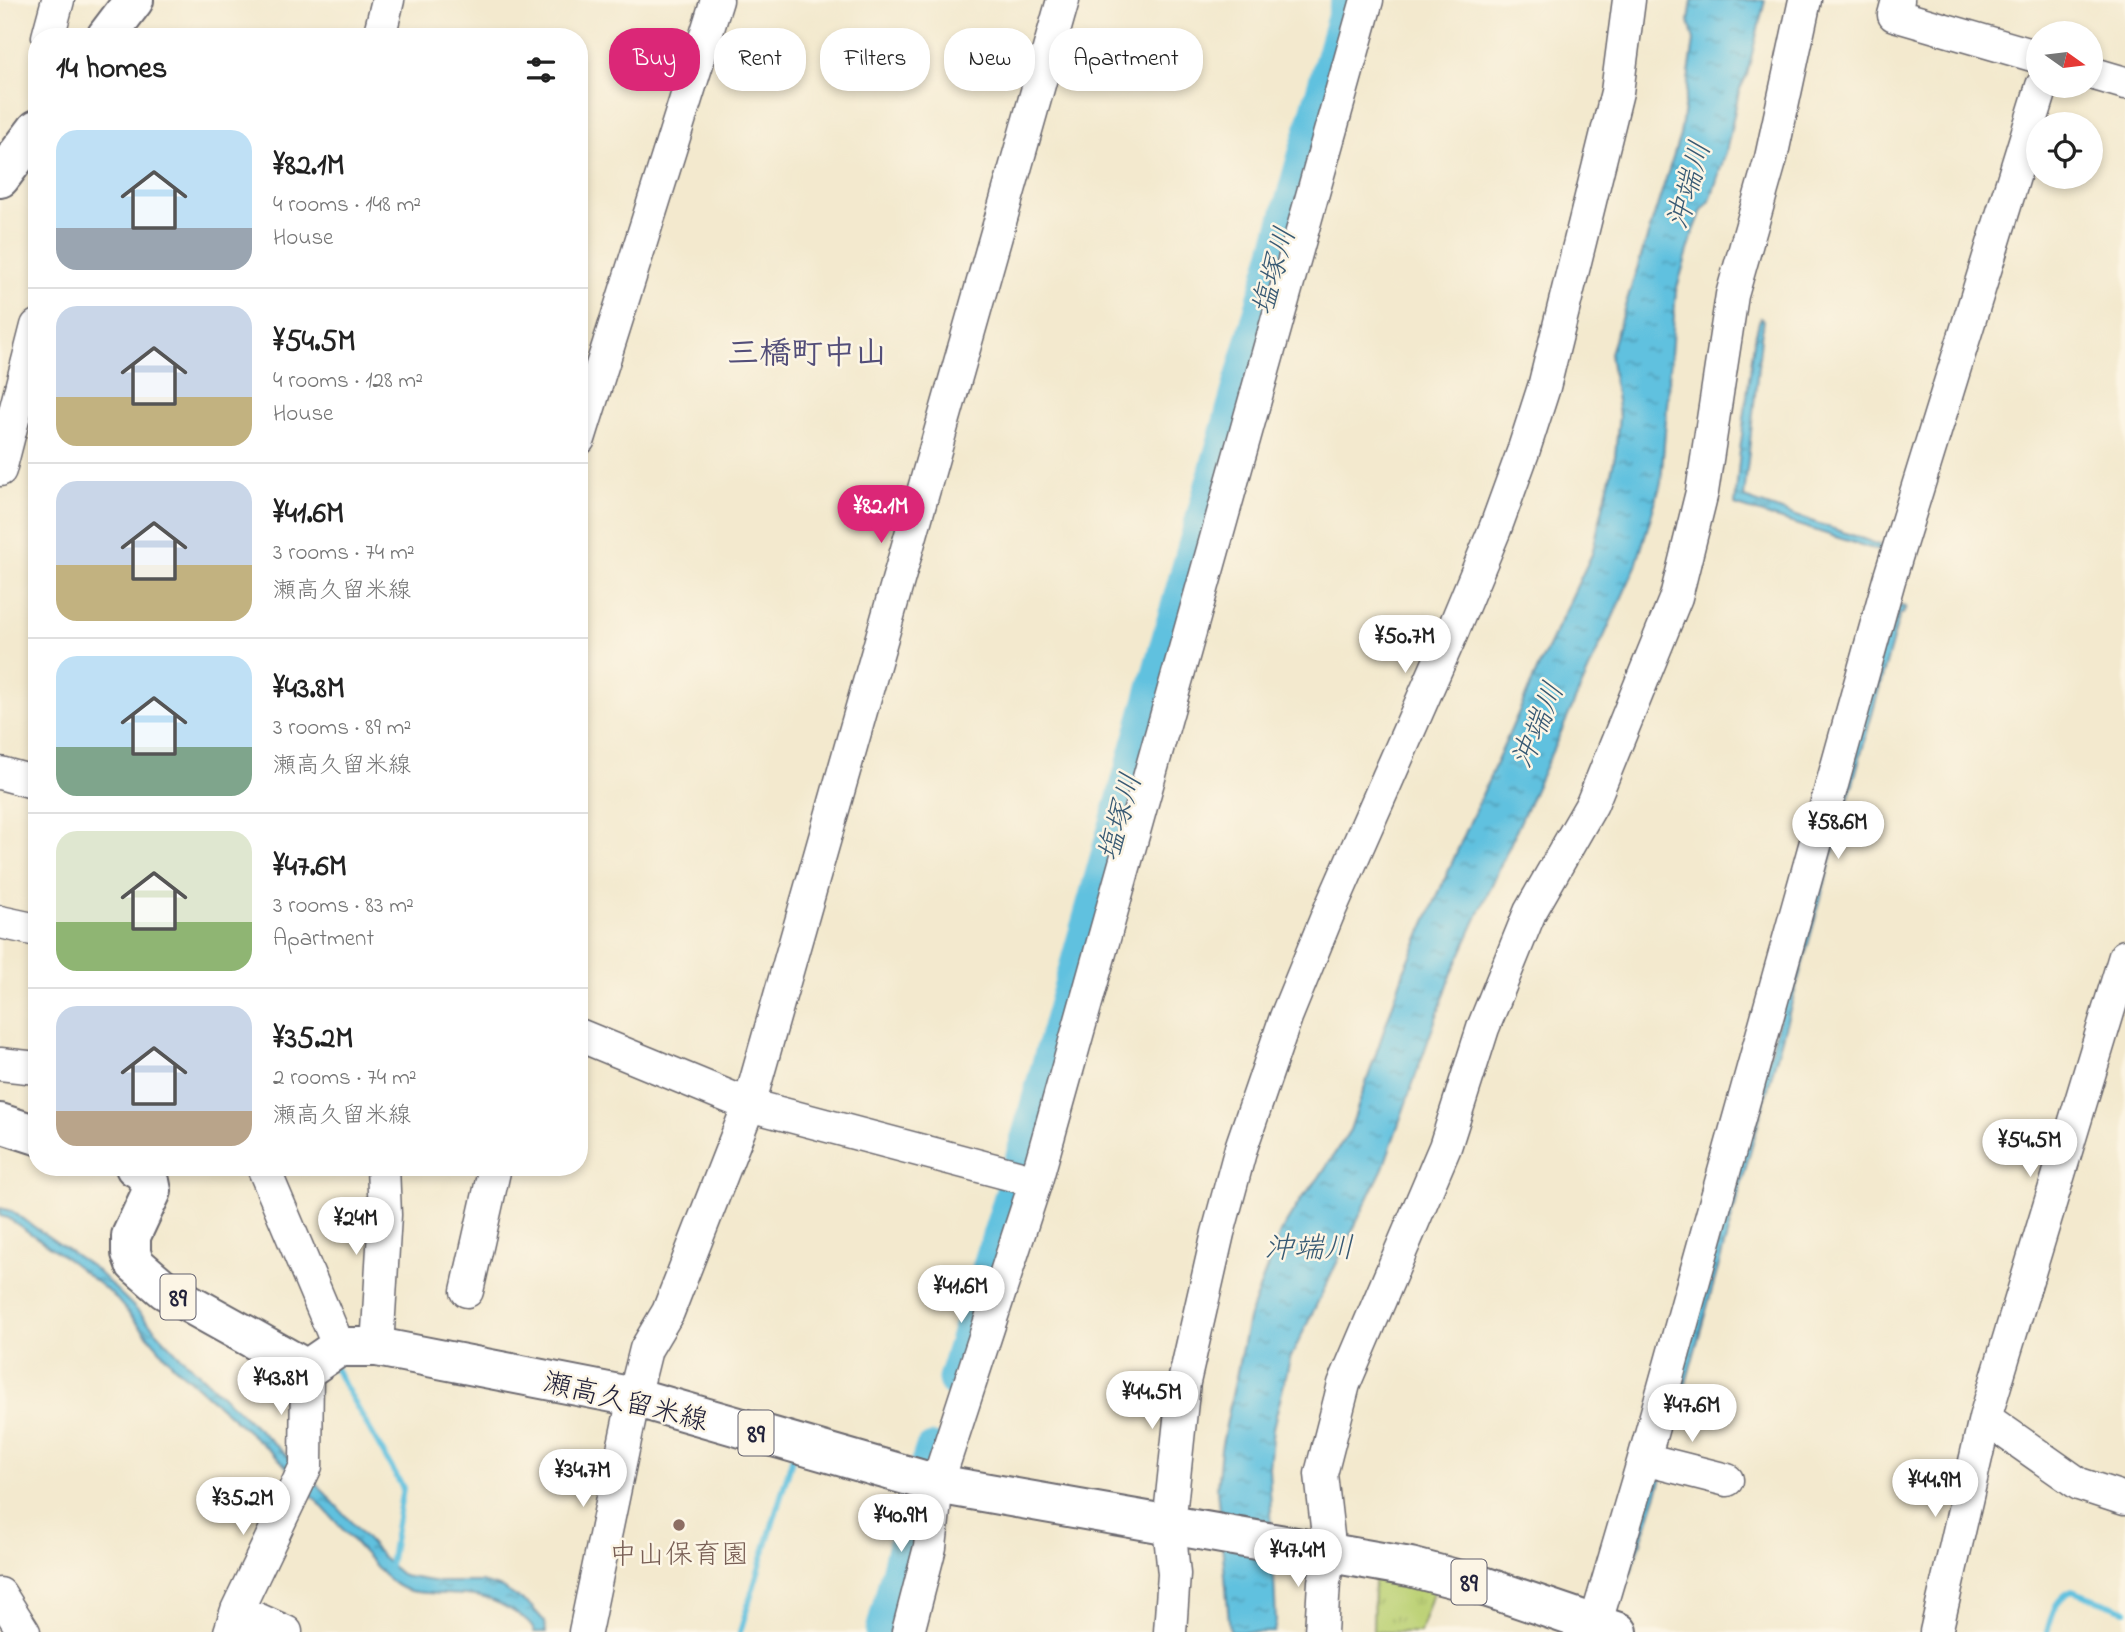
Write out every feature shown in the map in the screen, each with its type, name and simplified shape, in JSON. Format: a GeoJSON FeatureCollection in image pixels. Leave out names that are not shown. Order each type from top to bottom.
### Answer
{"type":"FeatureCollection","features":[{"type":"Feature","properties":{"kind":"main road"},"geometry":{"type":"LineString","coordinates":[[113,28],[134,0]]}},
{"type":"Feature","properties":{"kind":"main road"},"geometry":{"type":"LineString","coordinates":[[0,178],[28,141]]}},
{"type":"Feature","properties":{"kind":"main road"},"geometry":{"type":"LineString","coordinates":[[0,1124],[28,1132]]}},
{"type":"Feature","properties":{"kind":"main road","name":"瀬高久留米線"},"geometry":{"type":"LineString","coordinates":[[145,1176],[152,1191],[131,1236],[131,1253],[135,1264],[165,1290],[325,1357],[377,1347],[634,1397],[937,1485],[1409,1567],[1483,1586],[1602,1630]]}},
{"type":"Feature","properties":{"kind":"street"},"geometry":{"type":"LineString","coordinates":[[50,28],[58,0]]}},
{"type":"Feature","properties":{"kind":"street"},"geometry":{"type":"LineString","coordinates":[[381,28],[388,0]]}},
{"type":"Feature","properties":{"kind":"street"},"geometry":{"type":"LineString","coordinates":[[588,410],[717,0]]}},
{"type":"Feature","properties":{"kind":"street"},"geometry":{"type":"LineString","coordinates":[[585,1632],[646,1349],[668,1312],[748,1105],[1063,0]]}},
{"type":"Feature","properties":{"kind":"street"},"geometry":{"type":"LineString","coordinates":[[908,1632],[930,1547],[937,1485],[1036,1181],[1367,0]]}},
{"type":"Feature","properties":{"kind":"street"},"geometry":{"type":"LineString","coordinates":[[1170,1632],[1184,1382],[1241,1148],[1286,1017],[1328,914],[1451,635],[1495,530],[1523,452],[1544,387],[1616,92],[1629,0]]}},
{"type":"Feature","properties":{"kind":"street"},"geometry":{"type":"LineString","coordinates":[[1321,1632],[1324,1582],[1321,1474],[1344,1384],[1445,1147],[1483,1028],[1530,912],[1592,804],[1676,597],[1702,492],[1732,295],[1771,158],[1805,0]]}},
{"type":"Feature","properties":{"kind":"street"},"geometry":{"type":"LineString","coordinates":[[1898,0],[1894,15],[2026,53]]}},
{"type":"Feature","properties":{"kind":"street"},"geometry":{"type":"LineString","coordinates":[[2104,77],[2125,83]]}},
{"type":"Feature","properties":{"kind":"street"},"geometry":{"type":"LineString","coordinates":[[1602,1630],[1644,1459],[1889,580],[2038,98]]}},
{"type":"Feature","properties":{"kind":"street"},"geometry":{"type":"LineString","coordinates":[[0,471],[28,361]]}},
{"type":"Feature","properties":{"kind":"street"},"geometry":{"type":"LineString","coordinates":[[0,773],[28,781]]}},
{"type":"Feature","properties":{"kind":"street"},"geometry":{"type":"LineString","coordinates":[[0,922],[28,928]]}},
{"type":"Feature","properties":{"kind":"street"},"geometry":{"type":"LineString","coordinates":[[1936,1632],[1985,1418],[2125,956]]}},
{"type":"Feature","properties":{"kind":"street"},"geometry":{"type":"LineString","coordinates":[[588,1039],[748,1105],[1036,1181]]}},
{"type":"Feature","properties":{"kind":"street"},"geometry":{"type":"LineString","coordinates":[[0,1064],[28,1067]]}},
{"type":"Feature","properties":{"kind":"street"},"geometry":{"type":"LineString","coordinates":[[265,1176],[325,1357],[302,1476],[233,1621],[286,1632]]}},
{"type":"Feature","properties":{"kind":"street"},"geometry":{"type":"LineString","coordinates":[[377,1347],[385,1215],[383,1176]]}},
{"type":"Feature","properties":{"kind":"street"},"geometry":{"type":"LineString","coordinates":[[467,1291],[493,1176]]}},
{"type":"Feature","properties":{"kind":"street"},"geometry":{"type":"LineString","coordinates":[[1985,1418],[2079,1484],[2125,1499]]}},
{"type":"Feature","properties":{"kind":"street"},"geometry":{"type":"LineString","coordinates":[[1644,1459],[1727,1480]]}},
{"type":"Feature","properties":{"kind":"street"},"geometry":{"type":"LineString","coordinates":[[0,1594],[24,1632]]}},
{"type":"Feature","properties":{"kind":"green space"},"geometry":{"type":"Polygon","coordinates":[[[1374,1579],[1435,1587],[1420,1632],[1373,1632],[1374,1579]]]}},
{"type":"Feature","properties":{"kind":"water","name":"沖端川"},"geometry":{"type":"Polygon","coordinates":[[[1692,0],[1765,0],[1747,75],[1739,91],[1726,152],[1710,201],[1702,210],[1693,234],[1676,291],[1661,483],[1636,566],[1452,973],[1383,1168],[1290,1359],[1273,1428],[1269,1467],[1276,1621],[1274,1632],[1230,1632],[1217,1488],[1221,1449],[1248,1319],[1280,1233],[1350,1130],[1404,971],[1540,664],[1592,554],[1615,456],[1619,415],[1610,353],[1680,135],[1694,41],[1689,21],[1692,0]]]}},
{"type":"Feature","properties":{"kind":"water"},"geometry":{"type":"Polygon","coordinates":[[[1760,318],[1763,320],[1744,498],[1892,549],[1889,554],[1735,505],[1754,341],[1760,318]]]}},
{"type":"Feature","properties":{"kind":"water"},"geometry":{"type":"Polygon","coordinates":[[[1894,604],[1906,607],[1903,614],[1900,614],[1666,1455],[1660,1453],[1894,604]]]}},
{"type":"Feature","properties":{"kind":"water"},"geometry":{"type":"Polygon","coordinates":[[[0,1208],[11,1211],[94,1268],[178,1354],[316,1483],[403,1576],[438,1582],[482,1582],[502,1588],[531,1606],[545,1622],[546,1632],[534,1632],[531,1625],[520,1616],[491,1600],[467,1595],[410,1591],[392,1582],[280,1460],[173,1365],[113,1295],[66,1258],[8,1218],[0,1216],[0,1208]]]}},
{"type":"Feature","properties":{"kind":"water"},"geometry":{"type":"Polygon","coordinates":[[[1654,1471],[1663,1475],[1615,1621],[1610,1617],[1654,1471]]]}},
{"type":"Feature","properties":{"kind":"waterway","name":"塩塚川"},"geometry":{"type":"LineString","coordinates":[[956,1379],[1015,1188],[1350,0]]}},
{"type":"Feature","properties":{"kind":"waterway"},"geometry":{"type":"LineString","coordinates":[[333,1365],[403,1488],[389,1571]]}},
{"type":"Feature","properties":{"kind":"waterway","name":"塩塚川"},"geometry":{"type":"LineString","coordinates":[[884,1632],[919,1494],[933,1451]]}},
{"type":"Feature","properties":{"kind":"waterway"},"geometry":{"type":"LineString","coordinates":[[740,1632],[793,1456]]}},
{"type":"Feature","properties":{"kind":"waterway"},"geometry":{"type":"LineString","coordinates":[[2047,1632],[2058,1603],[2072,1591],[2125,1610]]}},
{"type":"Feature","properties":{"kind":"place","name":"中山保育園"},"geometry":{"type":"Point","coordinates":[679,1525]}},
{"type":"Feature","properties":{"kind":"district","name":"三橋町中山"},"geometry":{"type":"Point","coordinates":[807,352]}}]}
